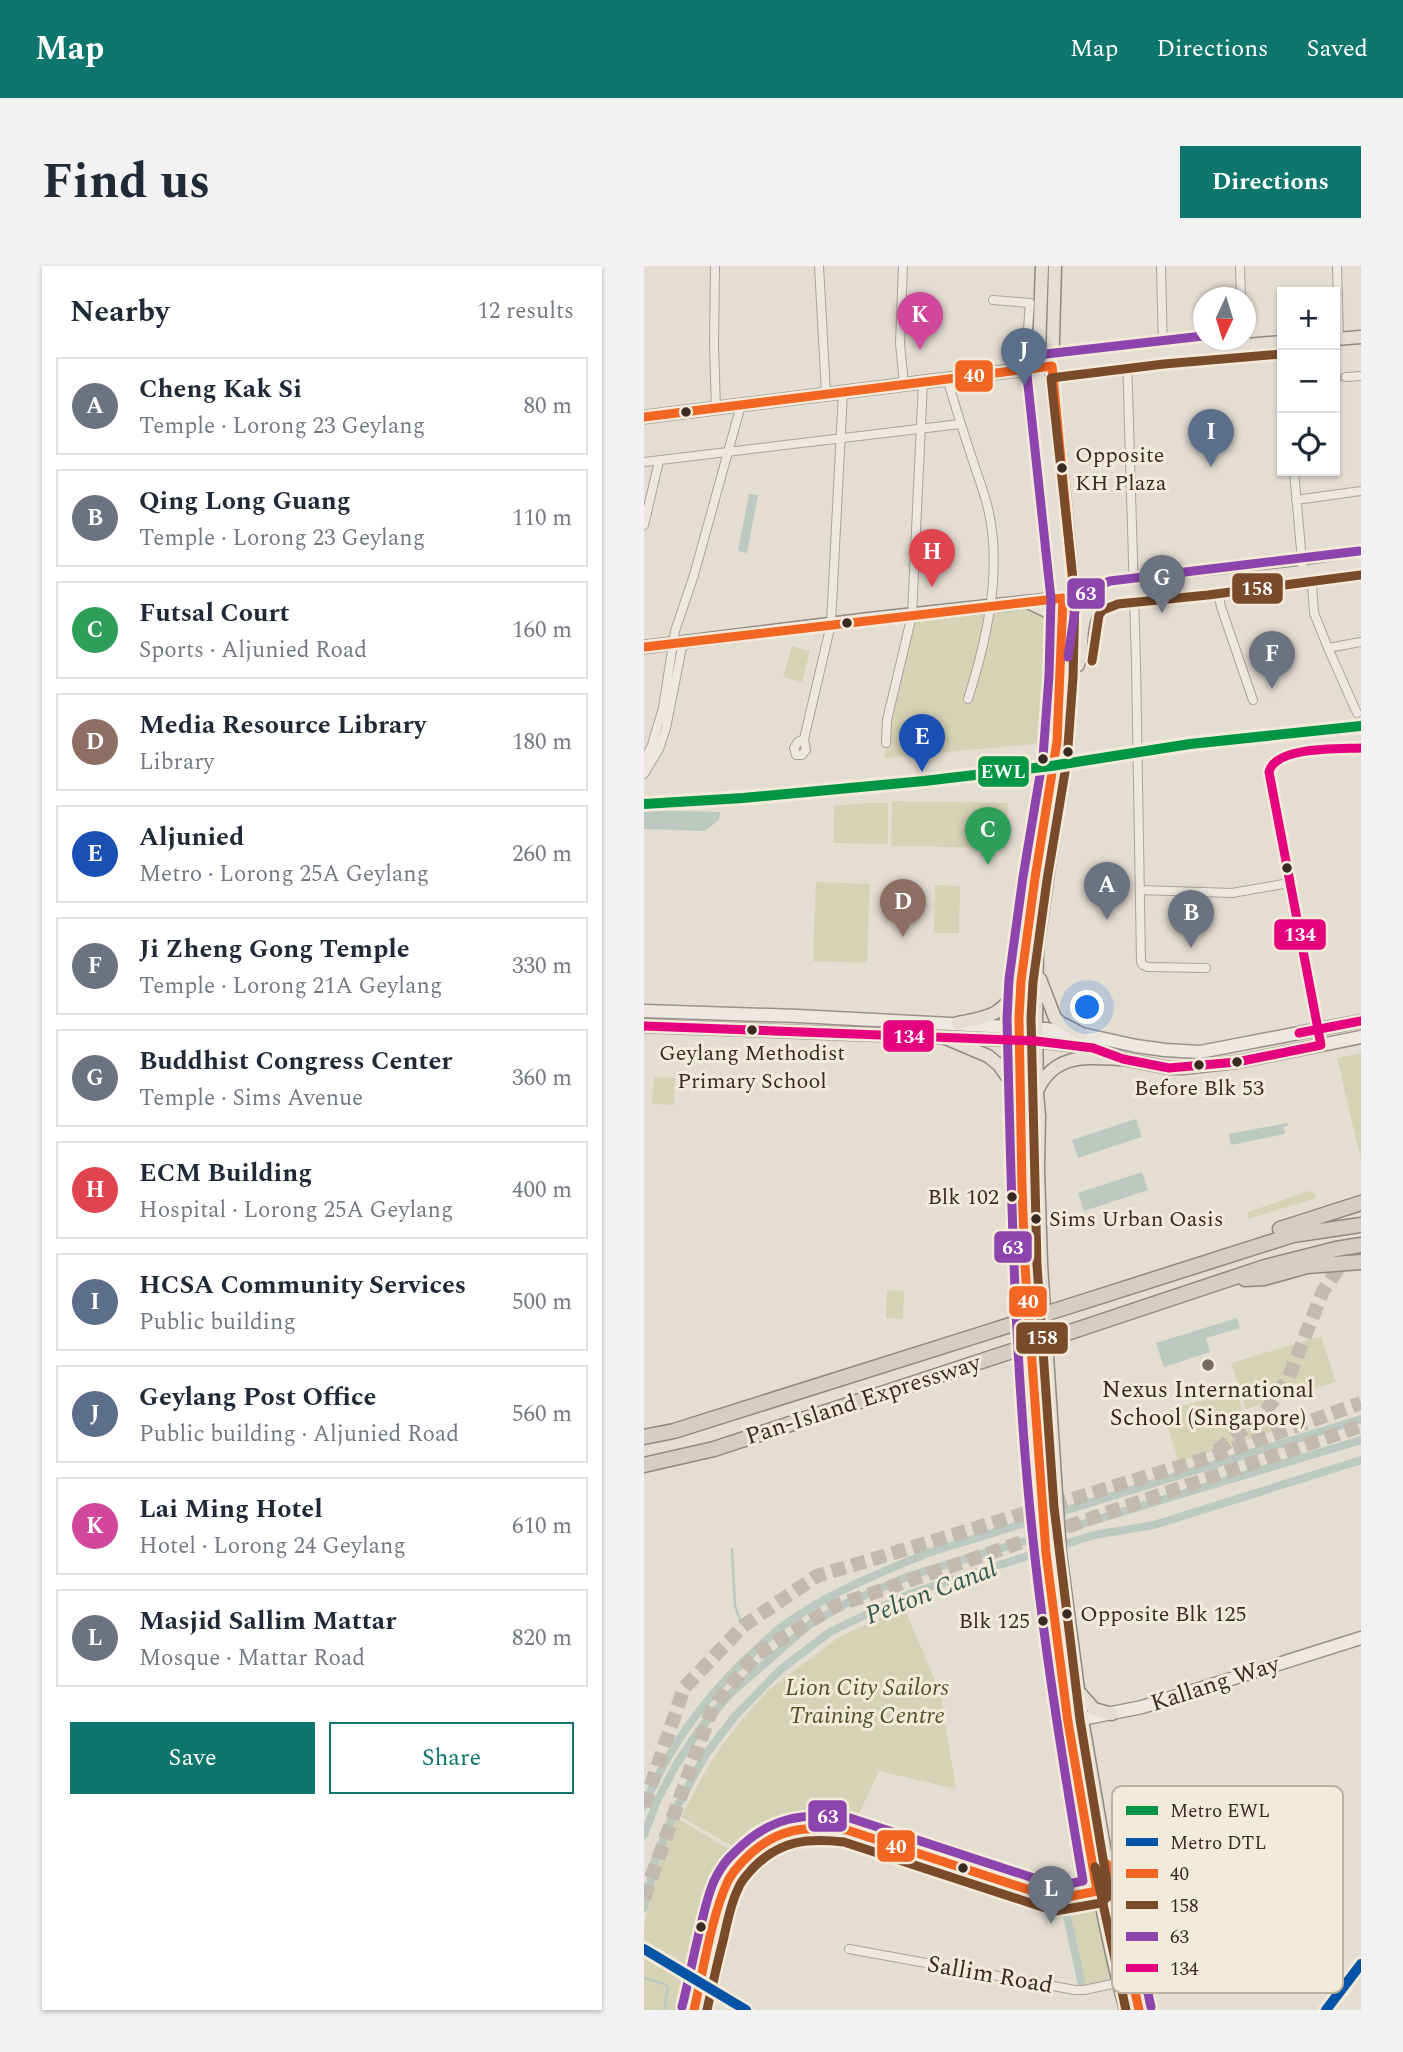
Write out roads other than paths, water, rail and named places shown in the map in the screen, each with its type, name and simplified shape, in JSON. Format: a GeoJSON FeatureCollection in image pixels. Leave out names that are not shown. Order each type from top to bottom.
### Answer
{"type":"FeatureCollection","features":[{"type":"Feature","properties":{"kind":"highway"},"geometry":{"type":"LineString","coordinates":[[1263,1243],[1274,1231],[1361,1203]]}},
{"type":"Feature","properties":{"kind":"highway","name":"Pan-Island Expressway"},"geometry":{"type":"LineString","coordinates":[[644,1437],[674,1431],[811,1389],[1263,1243],[1311,1231],[1361,1225]]}},
{"type":"Feature","properties":{"kind":"highway"},"geometry":{"type":"LineString","coordinates":[[1271,1270],[1336,1249],[1361,1245]]}},
{"type":"Feature","properties":{"kind":"highway"},"geometry":{"type":"LineString","coordinates":[[1271,1270],[1361,1262]]}},
{"type":"Feature","properties":{"kind":"highway","name":"Pan-Island Expressway"},"geometry":{"type":"LineString","coordinates":[[644,1465],[714,1449],[1230,1279],[1265,1278],[1271,1270]]}},
{"type":"Feature","properties":{"kind":"main road"},"geometry":{"type":"LineString","coordinates":[[1042,266],[1038,368],[1069,597],[1062,628],[1055,758],[1021,981],[1025,1266],[1046,1553],[1068,1722],[1097,1891],[1112,1939]]}},
{"type":"Feature","properties":{"kind":"main road"},"geometry":{"type":"LineString","coordinates":[[1055,266],[1052,366],[1069,597],[1072,682],[1065,755],[1040,923],[1037,969],[1041,1264],[1060,1553],[1082,1719],[1112,1885]]}},
{"type":"Feature","properties":{"kind":"main road"},"geometry":{"type":"LineString","coordinates":[[1340,339],[1361,337]]}},
{"type":"Feature","properties":{"kind":"main road"},"geometry":{"type":"LineString","coordinates":[[1256,342],[1277,342]]}},
{"type":"Feature","properties":{"kind":"main road"},"geometry":{"type":"LineString","coordinates":[[644,417],[1193,348]]}},
{"type":"Feature","properties":{"kind":"main road"},"geometry":{"type":"LineString","coordinates":[[644,647],[1361,563]]}},
{"type":"Feature","properties":{"kind":"main road"},"geometry":{"type":"LineString","coordinates":[[1072,682],[1080,658],[1087,610],[1096,600],[1115,592]]}},
{"type":"Feature","properties":{"kind":"main road"},"geometry":{"type":"LineString","coordinates":[[1026,601],[1053,614],[1062,628]]}},
{"type":"Feature","properties":{"kind":"main road"},"geometry":{"type":"LineString","coordinates":[[1037,969],[1055,1017],[1082,1034]]}},
{"type":"Feature","properties":{"kind":"main road"},"geometry":{"type":"LineString","coordinates":[[958,1023],[985,1018],[998,1012],[1010,1002],[1021,981]]}},
{"type":"Feature","properties":{"kind":"main road"},"geometry":{"type":"LineString","coordinates":[[943,1037],[988,1056],[999,1065],[1021,1098]]}},
{"type":"Feature","properties":{"kind":"main road"},"geometry":{"type":"LineString","coordinates":[[1037,1093],[1047,1074],[1064,1063],[1078,1058],[1122,1059]]}},
{"type":"Feature","properties":{"kind":"main road"},"geometry":{"type":"LineString","coordinates":[[1079,1692],[1094,1709],[1111,1714]]}},
{"type":"Feature","properties":{"kind":"main road"},"geometry":{"type":"LineString","coordinates":[[1131,1993],[1139,2010]]}},
{"type":"Feature","properties":{"kind":"street"},"geometry":{"type":"LineString","coordinates":[[715,266],[716,408]]}},
{"type":"Feature","properties":{"kind":"street"},"geometry":{"type":"LineString","coordinates":[[819,266],[826,394]]}},
{"type":"Feature","properties":{"kind":"street"},"geometry":{"type":"LineString","coordinates":[[903,266],[900,344],[904,384]]}},
{"type":"Feature","properties":{"kind":"street"},"geometry":{"type":"LineString","coordinates":[[1161,266],[1163,352]]}},
{"type":"Feature","properties":{"kind":"street"},"geometry":{"type":"LineString","coordinates":[[1240,266],[1241,287]]}},
{"type":"Feature","properties":{"kind":"street"},"geometry":{"type":"LineString","coordinates":[[1337,266],[1337,287]]}},
{"type":"Feature","properties":{"kind":"street"},"geometry":{"type":"LineString","coordinates":[[993,300],[1030,303],[1027,342]]}},
{"type":"Feature","properties":{"kind":"street"},"geometry":{"type":"LineString","coordinates":[[1127,357],[1141,962],[1143,965],[1206,968]]}},
{"type":"Feature","properties":{"kind":"street"},"geometry":{"type":"LineString","coordinates":[[1346,377],[1361,376]]}},
{"type":"Feature","properties":{"kind":"street"},"geometry":{"type":"LineString","coordinates":[[947,379],[990,515],[994,559],[990,606],[968,699]]}},
{"type":"Feature","properties":{"kind":"street"},"geometry":{"type":"LineString","coordinates":[[886,743],[887,719],[912,615],[923,382]]}},
{"type":"Feature","properties":{"kind":"street"},"geometry":{"type":"LineString","coordinates":[[804,739],[831,624],[843,392]]}},
{"type":"Feature","properties":{"kind":"street"},"geometry":{"type":"LineString","coordinates":[[644,761],[652,745],[663,708],[693,578],[741,405]]}},
{"type":"Feature","properties":{"kind":"street"},"geometry":{"type":"LineString","coordinates":[[644,462],[961,424]]}},
{"type":"Feature","properties":{"kind":"street"},"geometry":{"type":"LineString","coordinates":[[644,524],[659,461]]}},
{"type":"Feature","properties":{"kind":"street"},"geometry":{"type":"LineString","coordinates":[[1294,476],[1314,613],[1357,713]]}},
{"type":"Feature","properties":{"kind":"street"},"geometry":{"type":"LineString","coordinates":[[1296,500],[1361,491]]}},
{"type":"Feature","properties":{"kind":"street"},"geometry":{"type":"LineString","coordinates":[[1216,581],[1220,607],[1253,700]]}},
{"type":"Feature","properties":{"kind":"street"},"geometry":{"type":"LineString","coordinates":[[644,775],[659,749],[666,728],[678,642]]}},
{"type":"Feature","properties":{"kind":"street"},"geometry":{"type":"LineString","coordinates":[[1328,648],[1361,642]]}},
{"type":"Feature","properties":{"kind":"street"},"geometry":{"type":"LineString","coordinates":[[1321,1045],[1268,782],[1270,766],[1290,754],[1361,748]]}},
{"type":"Feature","properties":{"kind":"street"},"geometry":{"type":"LineString","coordinates":[[1140,890],[1231,893],[1289,884]]}},
{"type":"Feature","properties":{"kind":"street"},"geometry":{"type":"LineString","coordinates":[[644,1011],[958,1023],[1020,1028],[1122,1059],[1169,1068],[1237,1062],[1361,1037]]}},
{"type":"Feature","properties":{"kind":"street"},"geometry":{"type":"LineString","coordinates":[[644,1026],[1020,1041],[1036,1035],[1082,1034],[1136,1046],[1200,1052],[1361,1021]]}},
{"type":"Feature","properties":{"kind":"street","name":"Kallang Way"},"geometry":{"type":"LineString","coordinates":[[1068,1722],[1142,1707],[1361,1638]]}},
{"type":"Feature","properties":{"kind":"street"},"geometry":{"type":"LineString","coordinates":[[694,2010],[717,1911],[727,1882],[737,1867],[768,1839],[802,1829],[847,1830],[1057,1899],[1097,1891],[1112,1900]]}},
{"type":"Feature","properties":{"kind":"street","name":"Sallim Road"},"geometry":{"type":"LineString","coordinates":[[849,1949],[1075,1990],[1112,1984]]}},
{"type":"Feature","properties":{"kind":"waterway","name":"Pelton Canal"},"geometry":{"type":"LineString","coordinates":[[644,1806],[679,1740],[725,1681],[781,1627],[836,1594],[928,1553],[1361,1419]]}},
{"type":"Feature","properties":{"kind":"waterway","name":"Pelton Canal"},"geometry":{"type":"LineString","coordinates":[[644,1835],[657,1801],[676,1765],[699,1730],[730,1694],[810,1624],[845,1604],[909,1576],[1361,1440]]}},
{"type":"Feature","properties":{"kind":"waterway","name":"Pelton Canal"},"geometry":{"type":"LineString","coordinates":[[644,1908],[655,1861],[675,1810],[706,1754],[735,1716],[780,1670],[830,1632],[902,1597],[930,1587],[1094,1535],[1154,1525],[1361,1460]]}},
{"type":"Feature","properties":{"kind":"waterway"},"geometry":{"type":"LineString","coordinates":[[732,1549],[735,1606],[741,1622]]}},
{"type":"Feature","properties":{"kind":"waterway"},"geometry":{"type":"LineString","coordinates":[[757,1648],[770,1660]]}},
{"type":"Feature","properties":{"kind":"waterway"},"geometry":{"type":"LineString","coordinates":[[1065,1907],[1082,1985]]}},
{"type":"Feature","properties":{"kind":"waterway"},"geometry":{"type":"LineString","coordinates":[[644,1978],[667,1985],[664,2010]]}},
{"type":"Feature","properties":{"kind":"tunnel"},"geometry":{"type":"LineString","coordinates":[[1340,378],[1346,377]]}},
{"type":"Feature","properties":{"kind":"tunnel"},"geometry":{"type":"LineString","coordinates":[[1217,1451],[1266,1411],[1288,1379],[1323,1291],[1345,1258],[1361,1243]]}},
{"type":"Feature","properties":{"kind":"tunnel"},"geometry":{"type":"LineString","coordinates":[[644,1806],[684,1688],[743,1626],[817,1576],[1208,1458],[1361,1403]]}},
{"type":"Feature","properties":{"kind":"tunnel"},"geometry":{"type":"LineString","coordinates":[[644,1898],[713,1706],[757,1654],[835,1606],[1361,1426]]}},
{"type":"Feature","properties":{"kind":"metro line","name":"EWL"},"geometry":{"type":"LineString","coordinates":[[644,804],[743,798],[924,781],[1051,766],[1190,744],[1361,726]]}},
{"type":"Feature","properties":{"kind":"metro line","name":"DTL"},"geometry":{"type":"LineString","coordinates":[[644,1949],[746,2010]]}},
{"type":"Feature","properties":{"kind":"metro line","name":"DTL"},"geometry":{"type":"LineString","coordinates":[[1343,1988],[1361,1964]]}},
{"type":"Feature","properties":{"kind":"metro line","name":"DTL"},"geometry":{"type":"LineString","coordinates":[[1326,2010],[1339,1993]]}},
{"type":"Feature","properties":{"kind":"place","name":"Lai Ming Hotel"},"geometry":{"type":"Point","coordinates":[920,350]}},
{"type":"Feature","properties":{"kind":"place","name":"Geylang Post Office"},"geometry":{"type":"Point","coordinates":[1024,386]}},
{"type":"Feature","properties":{"kind":"place","name":"HCSA Community Services"},"geometry":{"type":"Point","coordinates":[1211,467]}},
{"type":"Feature","properties":{"kind":"place","name":"Opposite KH Plaza"},"geometry":{"type":"Point","coordinates":[1062,468]}},
{"type":"Feature","properties":{"kind":"place","name":"ECM Building"},"geometry":{"type":"Point","coordinates":[932,587]}},
{"type":"Feature","properties":{"kind":"place","name":"Buddhist Congress Center"},"geometry":{"type":"Point","coordinates":[1162,613]}},
{"type":"Feature","properties":{"kind":"place","name":"Ji Zheng Gong Temple"},"geometry":{"type":"Point","coordinates":[1272,689]}},
{"type":"Feature","properties":{"kind":"place","name":"Aljunied"},"geometry":{"type":"Point","coordinates":[922,772]}},
{"type":"Feature","properties":{"kind":"place","name":"Futsal Court"},"geometry":{"type":"Point","coordinates":[988,865]}},
{"type":"Feature","properties":{"kind":"place","name":"Cheng Kak Si"},"geometry":{"type":"Point","coordinates":[1107,920]}},
{"type":"Feature","properties":{"kind":"place","name":"Media Resource Library"},"geometry":{"type":"Point","coordinates":[903,937]}},
{"type":"Feature","properties":{"kind":"place","name":"Qing Long Guang"},"geometry":{"type":"Point","coordinates":[1191,948]}},
{"type":"Feature","properties":{"kind":"place","name":"Geylang Methodist Primary School"},"geometry":{"type":"Point","coordinates":[752,1030]}},
{"type":"Feature","properties":{"kind":"place","name":"Before Blk 53"},"geometry":{"type":"Point","coordinates":[1199,1065]}},
{"type":"Feature","properties":{"kind":"place","name":"Blk 102"},"geometry":{"type":"Point","coordinates":[1012,1197]}},
{"type":"Feature","properties":{"kind":"place","name":"Sims Urban Oasis"},"geometry":{"type":"Point","coordinates":[1036,1219]}},
{"type":"Feature","properties":{"kind":"place","name":"Nexus International School (Singapore)"},"geometry":{"type":"Point","coordinates":[1208,1365]}},
{"type":"Feature","properties":{"kind":"place","name":"Opposite Blk 125"},"geometry":{"type":"Point","coordinates":[1067,1614]}},
{"type":"Feature","properties":{"kind":"place","name":"Blk 125"},"geometry":{"type":"Point","coordinates":[1043,1621]}},
{"type":"Feature","properties":{"kind":"place","name":"Masjid Sallim Mattar"},"geometry":{"type":"Point","coordinates":[1051,1924]}},
{"type":"Feature","properties":{"kind":"park label","name":"Lion City Sailors Training Centre"},"geometry":{"type":"Point","coordinates":[867,1702]}}]}
